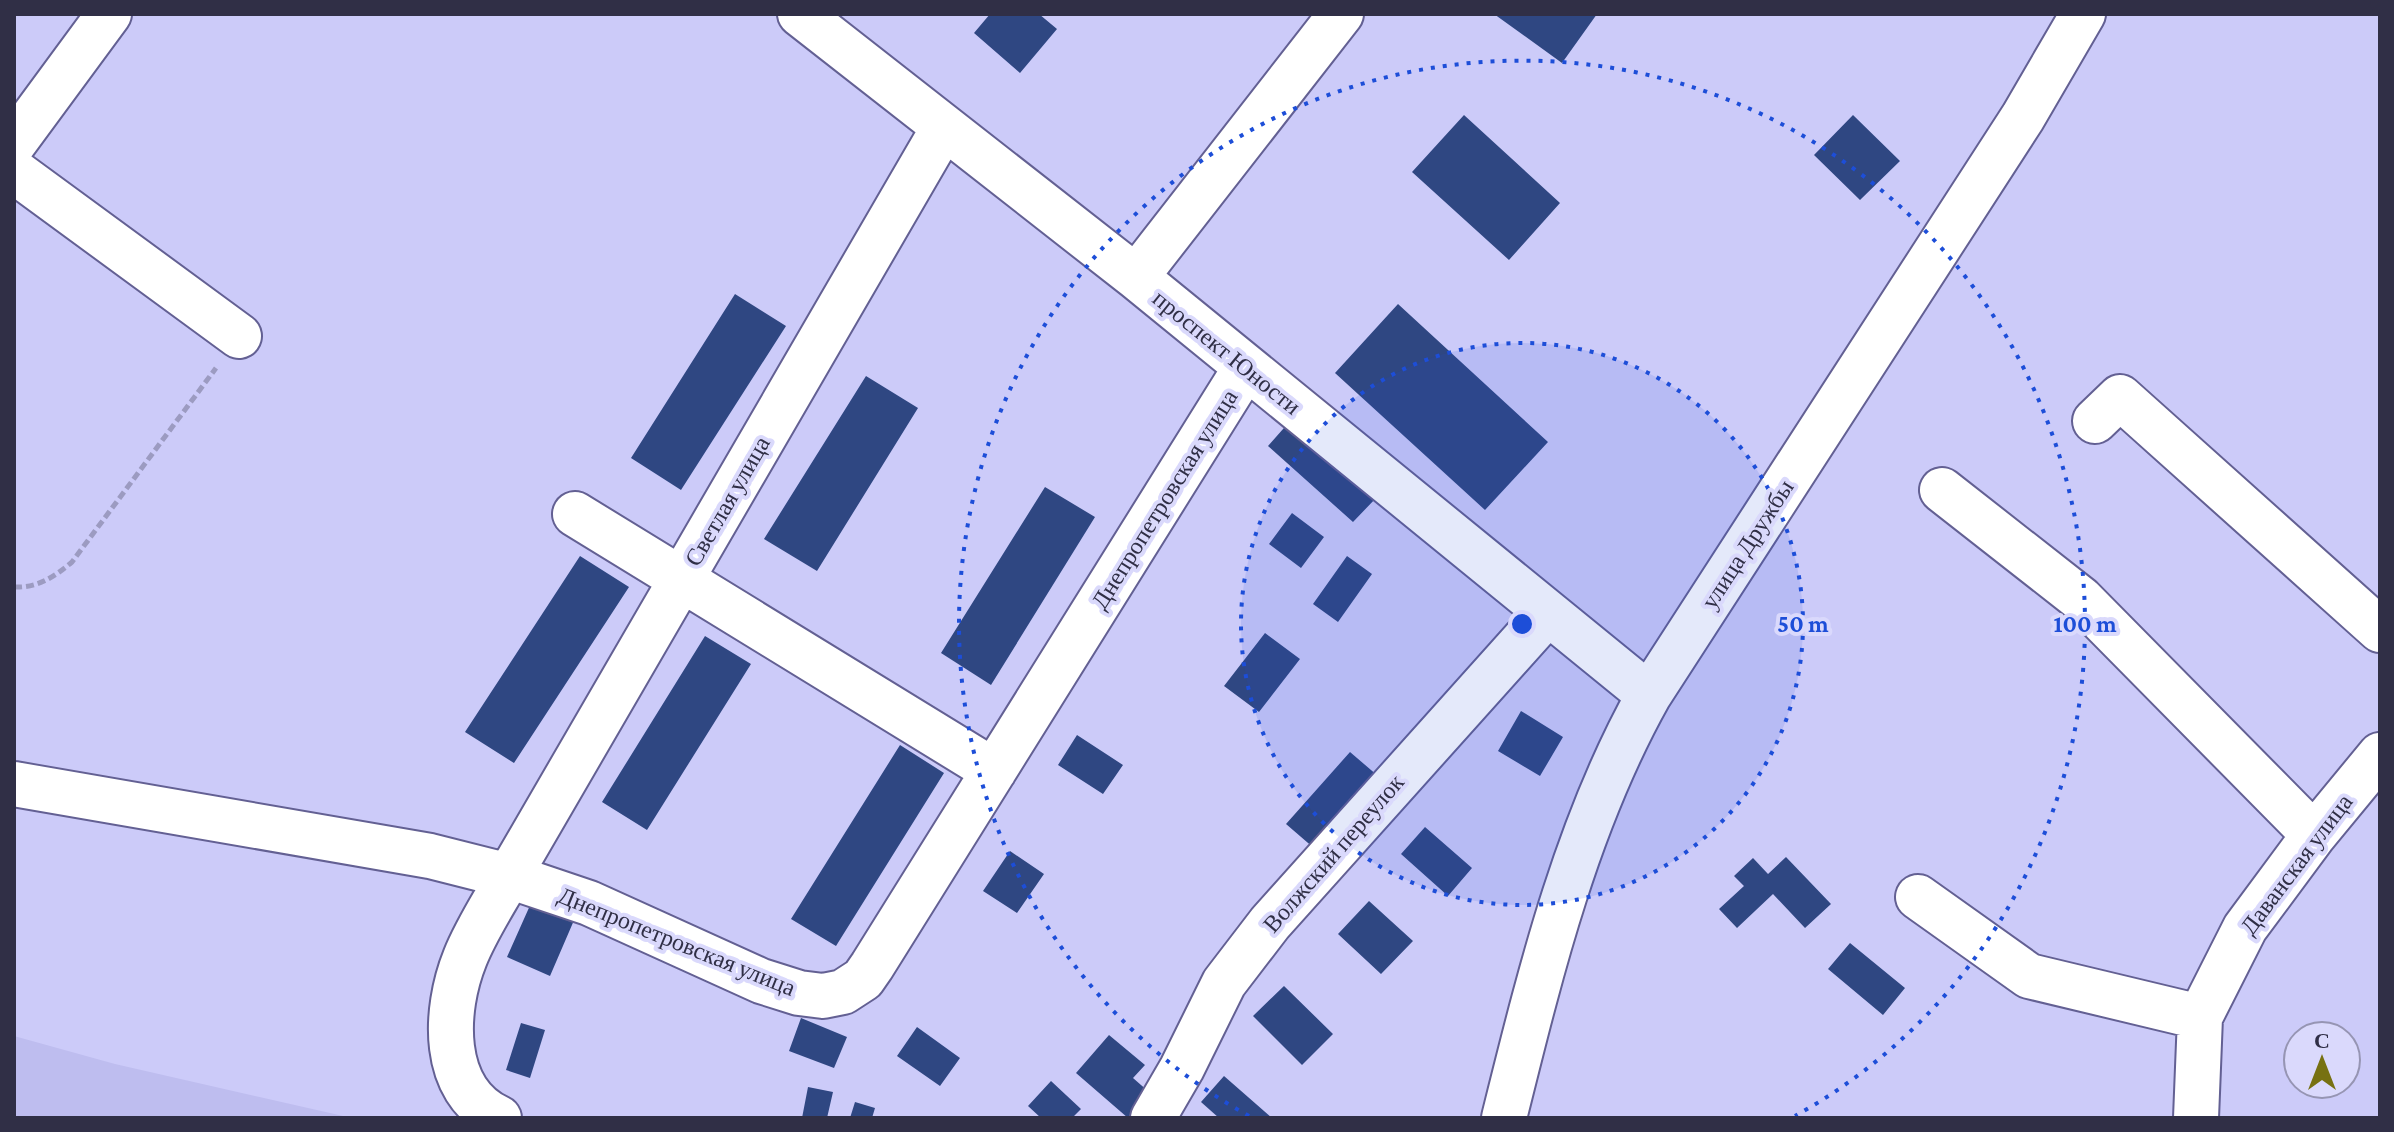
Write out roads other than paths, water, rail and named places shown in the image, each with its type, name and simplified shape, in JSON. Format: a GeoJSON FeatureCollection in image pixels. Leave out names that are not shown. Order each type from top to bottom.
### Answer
{"type":"FeatureCollection","features":[{"type":"Feature","properties":{"kind":"street"},"geometry":{"type":"LineString","coordinates":[[14,143],[109,14]]}},
{"type":"Feature","properties":{"kind":"street","name":"проспект Юности"},"geometry":{"type":"LineString","coordinates":[[800,14],[1136,277],[1649,695]]}},
{"type":"Feature","properties":{"kind":"street","name":"улица Дружбы"},"geometry":{"type":"LineString","coordinates":[[1504,1118],[1572,873],[1628,733],[1649,695],[2023,117],[2083,14]]}},
{"type":"Feature","properties":{"kind":"street"},"geometry":{"type":"LineString","coordinates":[[1136,277],[1336,16]]}},
{"type":"Feature","properties":{"kind":"street","name":"Светлая улица"},"geometry":{"type":"LineString","coordinates":[[509,876],[944,127]]}},
{"type":"Feature","properties":{"kind":"street"},"geometry":{"type":"LineString","coordinates":[[14,171],[239,336]]}},
{"type":"Feature","properties":{"kind":"street","name":"Днепропетровская улица"},"geometry":{"type":"LineString","coordinates":[[14,784],[430,856],[509,876],[589,903],[785,990],[836,995],[863,979],[872,966],[1246,367]]}},
{"type":"Feature","properties":{"kind":"street"},"geometry":{"type":"LineString","coordinates":[[2095,421],[2120,397],[2380,630]]}},
{"type":"Feature","properties":{"kind":"street"},"geometry":{"type":"LineString","coordinates":[[1942,490],[2081,599],[2314,835]]}},
{"type":"Feature","properties":{"kind":"street"},"geometry":{"type":"LineString","coordinates":[[575,514],[994,771]]}},
{"type":"Feature","properties":{"kind":"street","name":"Волжский переулок"},"geometry":{"type":"LineString","coordinates":[[1153,1118],[1224,983],[1270,923],[1548,613]]}},
{"type":"Feature","properties":{"kind":"street","name":"Даванская улица"},"geometry":{"type":"LineString","coordinates":[[2196,1118],[2200,1017],[2245,928],[2314,835],[2380,755]]}},
{"type":"Feature","properties":{"kind":"street"},"geometry":{"type":"LineString","coordinates":[[499,1118],[479,1107],[457,1073],[452,1008],[454,989],[465,956],[509,876]]}},
{"type":"Feature","properties":{"kind":"street"},"geometry":{"type":"LineString","coordinates":[[1918,897],[2029,976],[2200,1017]]}}]}
